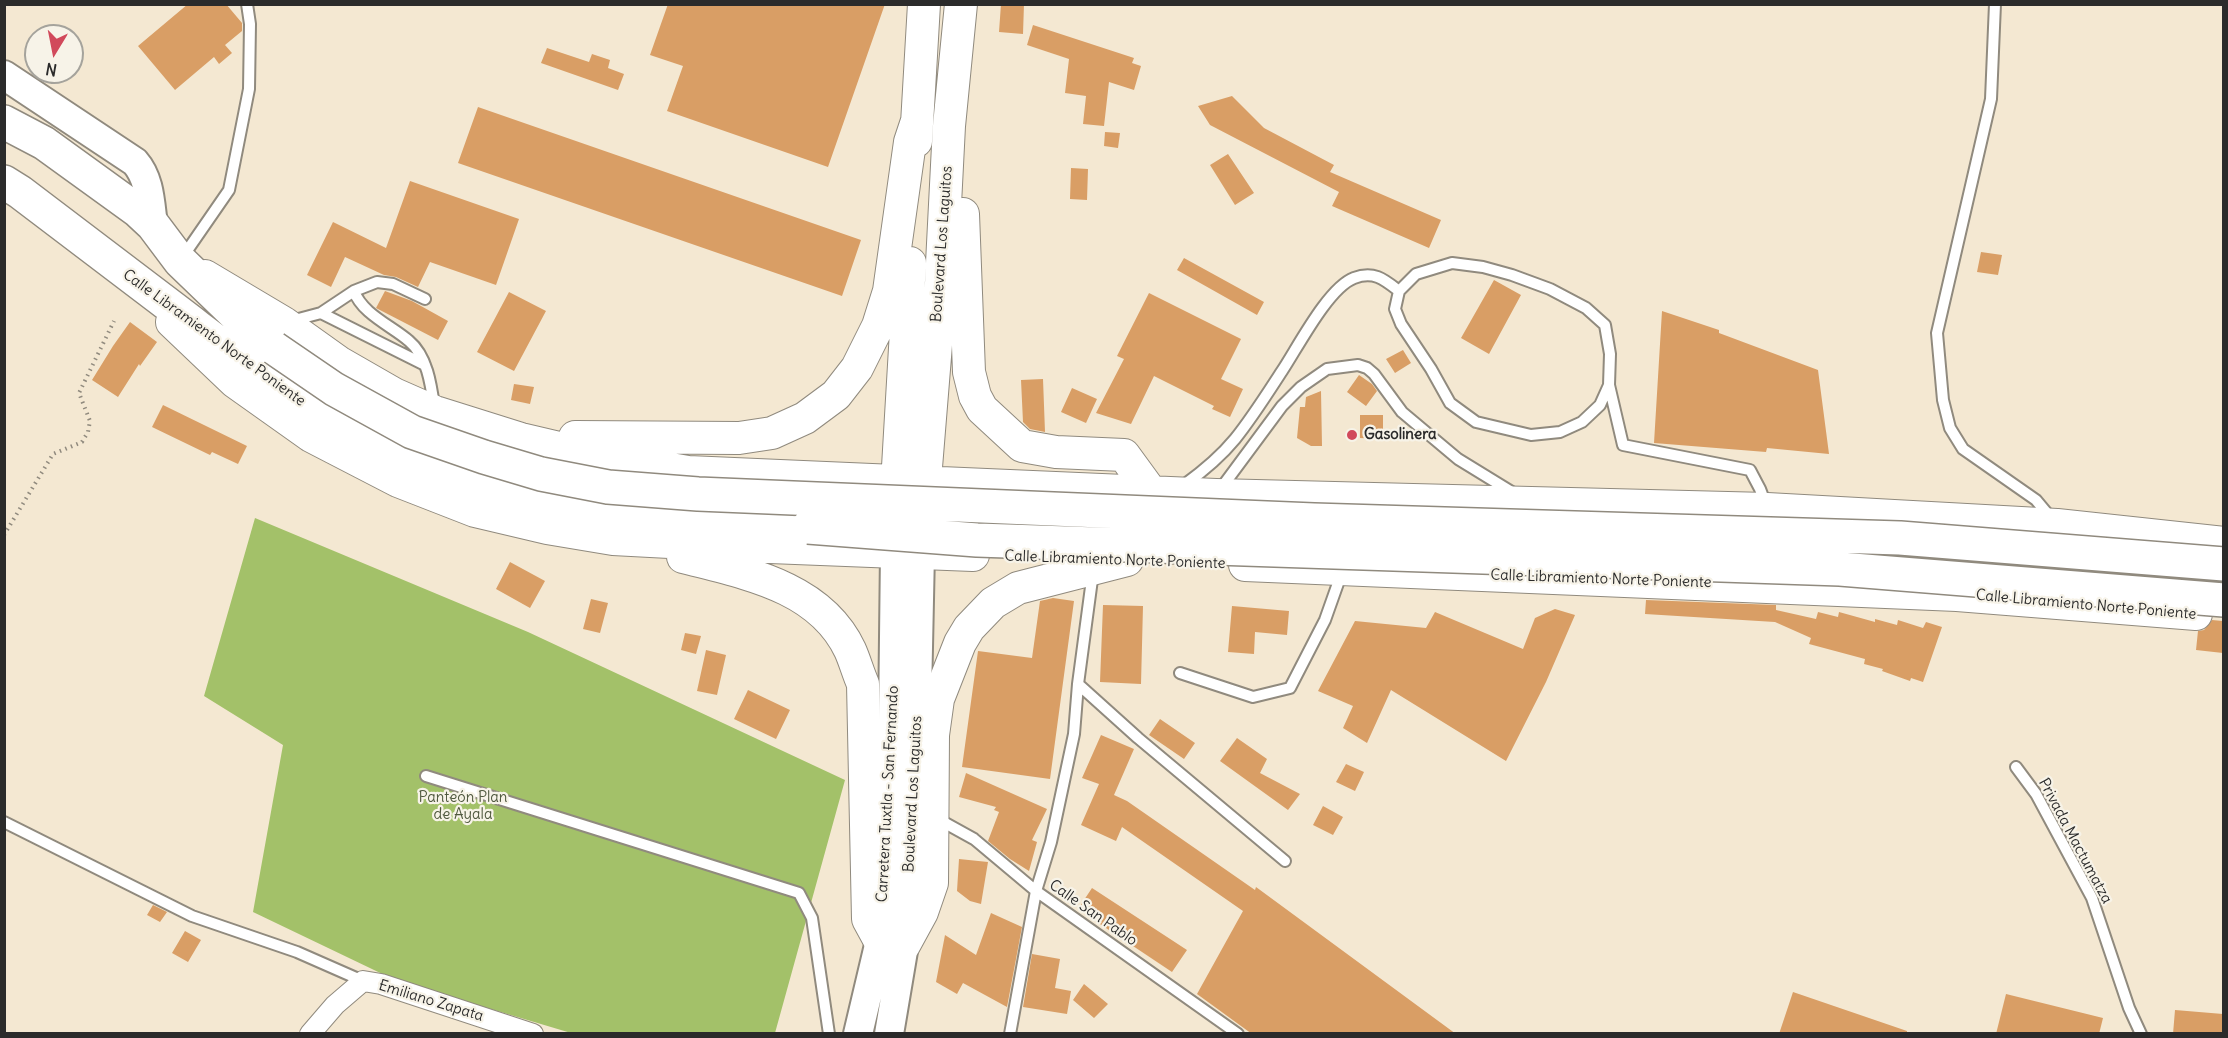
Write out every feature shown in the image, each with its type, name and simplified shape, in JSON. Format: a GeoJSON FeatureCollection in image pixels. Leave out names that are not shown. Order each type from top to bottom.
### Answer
{"type":"FeatureCollection","features":[{"type":"Feature","properties":{"kind":"highway","name":"Calle Libramiento Norte Poniente"},"geometry":{"type":"LineString","coordinates":[[4,122],[44,143],[138,211],[153,225],[180,261],[270,346],[308,407],[367,441],[437,472],[507,497],[577,512],[651,520],[808,527],[977,540],[1840,569],[2223,600]]}},
{"type":"Feature","properties":{"kind":"highway","name":"Calle Libramiento Norte Poniente"},"geometry":{"type":"LineString","coordinates":[[4,182],[96,249],[270,346],[334,389],[412,432],[541,474],[608,487],[710,495],[1302,519],[1900,538],[2223,564]]}},
{"type":"Feature","properties":{"kind":"main road","name":"Boulevard Los Laguitos"},"geometry":{"type":"LineString","coordinates":[[910,482],[916,121],[924,4]]}},
{"type":"Feature","properties":{"kind":"main road","name":"Boulevard Los Laguitos"},"geometry":{"type":"LineString","coordinates":[[910,482],[940,283],[949,126],[961,4]]}},
{"type":"Feature","properties":{"kind":"main road"},"geometry":{"type":"LineString","coordinates":[[4,75],[135,162],[146,178],[153,225]]}},
{"type":"Feature","properties":{"kind":"main road"},"geometry":{"type":"LineString","coordinates":[[521,439],[554,435],[739,438],[772,433],[805,418],[836,395],[857,368],[878,326],[886,300],[910,142],[916,121]]}},
{"type":"Feature","properties":{"kind":"main road"},"geometry":{"type":"LineString","coordinates":[[949,126],[958,143],[962,171],[969,372],[975,396],[982,409],[1022,446],[1056,452],[1124,455],[1163,492]]}},
{"type":"Feature","properties":{"kind":"main road","name":"Calle Libramiento Norte Poniente"},"geometry":{"type":"LineString","coordinates":[[96,249],[235,382],[311,436],[398,481],[475,511],[547,528],[613,539],[1957,595],[2223,616]]}},
{"type":"Feature","properties":{"kind":"main road","name":"Calle Libramiento Norte Poniente"},"geometry":{"type":"LineString","coordinates":[[270,346],[340,363],[394,394],[435,412],[521,439],[589,455],[688,472],[1216,495],[1767,508],[2057,525],[2223,543]]}},
{"type":"Feature","properties":{"kind":"main road"},"geometry":{"type":"LineString","coordinates":[[907,552],[910,482]]}},
{"type":"Feature","properties":{"kind":"main road"},"geometry":{"type":"LineString","coordinates":[[613,539],[772,582],[809,602],[832,623],[849,649],[863,684],[868,919],[892,943]]}},
{"type":"Feature","properties":{"kind":"main road","name":"Boulevard Los Laguitos"},"geometry":{"type":"LineString","coordinates":[[889,1034],[892,943],[915,790],[907,552]]}},
{"type":"Feature","properties":{"kind":"main road"},"geometry":{"type":"LineString","coordinates":[[858,1034],[892,943],[922,912],[932,884],[933,735],[938,699],[947,673],[969,628],[993,603],[1018,588],[1127,560]]}},
{"type":"Feature","properties":{"kind":"street"},"geometry":{"type":"LineString","coordinates":[[310,1034],[335,1005],[363,981]]}},
{"type":"Feature","properties":{"kind":"street","name":"Emiliano Zapata"},"geometry":{"type":"LineString","coordinates":[[363,981],[381,984],[533,1034]]}},
{"type":"Feature","properties":{"kind":"lane"},"geometry":{"type":"LineString","coordinates":[[180,261],[230,190],[249,89],[250,24],[247,4]]}},
{"type":"Feature","properties":{"kind":"lane"},"geometry":{"type":"LineString","coordinates":[[1995,4],[1991,99],[1937,333],[1944,400],[1950,428],[1963,449],[2036,500],[2057,525]]}},
{"type":"Feature","properties":{"kind":"lane"},"geometry":{"type":"LineString","coordinates":[[1610,385],[1600,405],[1582,422],[1560,432],[1531,435],[1476,422],[1450,403],[1401,324],[1395,309],[1399,291],[1416,274],[1452,263],[1483,267],[1550,289],[1586,308],[1605,325],[1610,354],[1610,385],[1623,445],[1750,470],[1761,489],[1767,508]]}},
{"type":"Feature","properties":{"kind":"lane"},"geometry":{"type":"LineString","coordinates":[[1163,492],[1199,475],[1234,440],[1338,288],[1354,278],[1368,276],[1381,277],[1399,291]]}},
{"type":"Feature","properties":{"kind":"lane"},"geometry":{"type":"LineString","coordinates":[[270,346],[354,291],[377,282],[393,284],[425,299]]}},
{"type":"Feature","properties":{"kind":"lane"},"geometry":{"type":"LineString","coordinates":[[354,291],[356,298],[378,319],[411,342],[425,365],[432,387],[435,412]]}},
{"type":"Feature","properties":{"kind":"lane"},"geometry":{"type":"LineString","coordinates":[[321,313],[425,365]]}},
{"type":"Feature","properties":{"kind":"lane"},"geometry":{"type":"LineString","coordinates":[[1216,495],[1282,406],[1301,387],[1327,369],[1358,365],[1374,374],[1402,412],[1458,459],[1531,504]]}},
{"type":"Feature","properties":{"kind":"lane"},"geometry":{"type":"LineString","coordinates":[[1010,1034],[1036,891],[1051,842],[1074,734],[1093,568]]}},
{"type":"Feature","properties":{"kind":"lane"},"geometry":{"type":"LineString","coordinates":[[1180,673],[1253,697],[1290,688],[1325,620],[1343,569]]}},
{"type":"Feature","properties":{"kind":"lane"},"geometry":{"type":"LineString","coordinates":[[1078,684],[1138,738],[1285,861]]}},
{"type":"Feature","properties":{"kind":"lane","name":"Privada Mactumatza"},"geometry":{"type":"LineString","coordinates":[[2016,767],[2036,794],[2092,898],[2141,1034]]}},
{"type":"Feature","properties":{"kind":"lane"},"geometry":{"type":"LineString","coordinates":[[426,776],[799,893],[812,918],[829,1034]]}},
{"type":"Feature","properties":{"kind":"lane","name":"Calle San Pablo"},"geometry":{"type":"LineString","coordinates":[[931,816],[974,839],[1036,891],[1238,1034]]}},
{"type":"Feature","properties":{"kind":"lane"},"geometry":{"type":"LineString","coordinates":[[4,822],[192,916],[297,952],[363,981]]}},
{"type":"Feature","properties":{"kind":"path"},"geometry":{"type":"LineString","coordinates":[[4,535],[53,454],[82,442],[90,421],[78,393],[114,321]]}},
{"type":"Feature","properties":{"kind":"green space","name":"Panteón Plan de Ayala"},"geometry":{"type":"Polygon","coordinates":[[[255,518],[528,632],[845,780],[775,1033],[571,1033],[397,981],[253,912],[283,745],[204,696],[255,518]]]}},
{"type":"Feature","properties":{"kind":"building"},"geometry":{"type":"Polygon","coordinates":[[[188,4],[226,4],[242,23],[242,31],[225,45],[232,53],[219,64],[214,57],[175,90],[138,46],[188,4]]]}},
{"type":"Feature","properties":{"kind":"building"},"geometry":{"type":"Polygon","coordinates":[[[668,4],[885,4],[828,167],[667,111],[683,66],[650,55],[668,4]]]}},
{"type":"Feature","properties":{"kind":"building"},"geometry":{"type":"Polygon","coordinates":[[[1001,4],[1024,4],[1023,34],[999,32],[1001,4]]]}},
{"type":"Feature","properties":{"kind":"building"},"geometry":{"type":"Polygon","coordinates":[[[1033,25],[1134,58],[1132,63],[1141,66],[1134,90],[1109,82],[1104,126],[1083,124],[1086,96],[1065,93],[1069,59],[1027,45],[1033,25]]]}},
{"type":"Feature","properties":{"kind":"building"},"geometry":{"type":"Polygon","coordinates":[[[547,48],[589,62],[592,54],[610,60],[608,68],[624,74],[618,90],[541,63],[547,48]]]}},
{"type":"Feature","properties":{"kind":"building"},"geometry":{"type":"Polygon","coordinates":[[[1232,96],[1264,128],[1334,165],[1330,172],[1441,220],[1429,248],[1332,206],[1339,192],[1210,125],[1198,106],[1232,96]]]}},
{"type":"Feature","properties":{"kind":"building"},"geometry":{"type":"Polygon","coordinates":[[[478,107],[861,240],[842,296],[458,163],[478,107]]]}},
{"type":"Feature","properties":{"kind":"building"},"geometry":{"type":"Polygon","coordinates":[[[1105,132],[1120,133],[1118,148],[1104,146],[1105,132]]]}},
{"type":"Feature","properties":{"kind":"building"},"geometry":{"type":"Polygon","coordinates":[[[1228,154],[1254,193],[1235,205],[1210,165],[1228,154]]]}},
{"type":"Feature","properties":{"kind":"building"},"geometry":{"type":"Polygon","coordinates":[[[1071,168],[1088,169],[1087,200],[1070,199],[1071,168]]]}},
{"type":"Feature","properties":{"kind":"building"},"geometry":{"type":"Polygon","coordinates":[[[410,181],[519,219],[496,285],[430,262],[418,287],[396,277],[384,275],[345,257],[331,287],[307,275],[333,222],[386,248],[410,181]]]}},
{"type":"Feature","properties":{"kind":"building"},"geometry":{"type":"Polygon","coordinates":[[[1981,252],[2002,255],[1998,275],[1977,272],[1981,252]]]}},
{"type":"Feature","properties":{"kind":"building"},"geometry":{"type":"Polygon","coordinates":[[[1184,258],[1264,302],[1257,315],[1177,270],[1184,258]]]}},
{"type":"Feature","properties":{"kind":"building"},"geometry":{"type":"Polygon","coordinates":[[[1494,280],[1521,295],[1489,354],[1461,338],[1494,280]]]}},
{"type":"Feature","properties":{"kind":"building"},"geometry":{"type":"Polygon","coordinates":[[[385,291],[412,301],[448,321],[438,340],[376,308],[385,291]]]}},
{"type":"Feature","properties":{"kind":"building"},"geometry":{"type":"Polygon","coordinates":[[[509,292],[546,311],[514,371],[477,352],[509,292]]]}},
{"type":"Feature","properties":{"kind":"building"},"geometry":{"type":"Polygon","coordinates":[[[1149,293],[1241,339],[1221,379],[1243,389],[1230,417],[1212,409],[1214,406],[1154,376],[1131,424],[1096,413],[1124,359],[1117,356],[1149,293]]]}},
{"type":"Feature","properties":{"kind":"building"},"geometry":{"type":"Polygon","coordinates":[[[1662,311],[1719,330],[1719,333],[1818,370],[1829,454],[1767,448],[1766,452],[1654,443],[1662,311]]]}},
{"type":"Feature","properties":{"kind":"building"},"geometry":{"type":"Polygon","coordinates":[[[130,322],[157,342],[140,366],[139,364],[118,397],[92,380],[130,322]]]}},
{"type":"Feature","properties":{"kind":"building"},"geometry":{"type":"Polygon","coordinates":[[[1403,350],[1411,363],[1395,373],[1386,359],[1403,350]]]}},
{"type":"Feature","properties":{"kind":"building"},"geometry":{"type":"Polygon","coordinates":[[[1359,375],[1372,384],[1377,391],[1366,406],[1347,392],[1359,375]]]}},
{"type":"Feature","properties":{"kind":"building"},"geometry":{"type":"Polygon","coordinates":[[[1043,379],[1045,432],[1030,429],[1023,422],[1021,380],[1043,379]]]}},
{"type":"Feature","properties":{"kind":"building"},"geometry":{"type":"Polygon","coordinates":[[[514,384],[534,387],[530,404],[511,400],[514,384]]]}},
{"type":"Feature","properties":{"kind":"building"},"geometry":{"type":"Polygon","coordinates":[[[1072,388],[1097,399],[1086,423],[1061,412],[1072,388]]]}},
{"type":"Feature","properties":{"kind":"building"},"geometry":{"type":"Polygon","coordinates":[[[1321,391],[1322,446],[1311,446],[1297,438],[1300,407],[1305,407],[1306,397],[1321,391]]]}},
{"type":"Feature","properties":{"kind":"building"},"geometry":{"type":"Polygon","coordinates":[[[163,405],[247,446],[238,464],[212,452],[210,455],[152,427],[163,405]]]}},
{"type":"Feature","properties":{"kind":"building"},"geometry":{"type":"Polygon","coordinates":[[[1360,415],[1383,415],[1383,439],[1360,438],[1360,415]]]}},
{"type":"Feature","properties":{"kind":"building"},"geometry":{"type":"Polygon","coordinates":[[[510,562],[545,581],[530,608],[496,589],[510,562]]]}},
{"type":"Feature","properties":{"kind":"building"},"geometry":{"type":"Polygon","coordinates":[[[1053,598],[1074,601],[1050,779],[962,767],[978,651],[1032,658],[1040,601],[1053,598]]]}},
{"type":"Feature","properties":{"kind":"building"},"geometry":{"type":"Polygon","coordinates":[[[591,599],[608,603],[600,633],[583,629],[591,599]]]}},
{"type":"Feature","properties":{"kind":"building"},"geometry":{"type":"Polygon","coordinates":[[[1646,600],[1776,605],[1776,610],[1816,619],[1818,612],[1838,617],[1839,612],[1875,622],[1875,619],[1897,625],[1898,620],[1923,628],[1926,622],[1942,627],[1923,682],[1911,678],[1910,681],[1882,671],[1883,669],[1864,664],[1865,659],[1809,644],[1811,638],[1775,622],[1645,614],[1646,600]]]}},
{"type":"Feature","properties":{"kind":"building"},"geometry":{"type":"Polygon","coordinates":[[[1103,605],[1143,606],[1141,684],[1100,682],[1103,605]]]}},
{"type":"Feature","properties":{"kind":"building"},"geometry":{"type":"Polygon","coordinates":[[[1232,606],[1289,611],[1287,635],[1255,632],[1254,654],[1228,652],[1232,606]]]}},
{"type":"Feature","properties":{"kind":"building"},"geometry":{"type":"Polygon","coordinates":[[[1555,609],[1575,615],[1546,682],[1506,761],[1391,690],[1367,743],[1343,728],[1353,706],[1318,691],[1355,621],[1426,628],[1435,612],[1523,649],[1535,618],[1555,609]]]}},
{"type":"Feature","properties":{"kind":"building"},"geometry":{"type":"Polygon","coordinates":[[[2212,620],[2223,621],[2223,653],[2196,650],[2198,631],[2204,630],[2212,620]]]}},
{"type":"Feature","properties":{"kind":"building"},"geometry":{"type":"Polygon","coordinates":[[[685,633],[701,636],[696,654],[681,650],[685,633]]]}},
{"type":"Feature","properties":{"kind":"building"},"geometry":{"type":"Polygon","coordinates":[[[706,650],[726,655],[717,695],[697,691],[706,650]]]}},
{"type":"Feature","properties":{"kind":"building"},"geometry":{"type":"Polygon","coordinates":[[[748,690],[790,710],[776,739],[734,719],[748,690]]]}},
{"type":"Feature","properties":{"kind":"building"},"geometry":{"type":"Polygon","coordinates":[[[1160,719],[1195,743],[1184,759],[1149,735],[1160,719]]]}},
{"type":"Feature","properties":{"kind":"building"},"geometry":{"type":"Polygon","coordinates":[[[1101,735],[1134,749],[1114,795],[1127,801],[1255,890],[1256,887],[1456,1034],[1252,1034],[1197,994],[1243,911],[1122,827],[1116,841],[1081,825],[1099,784],[1082,778],[1101,735]]]}},
{"type":"Feature","properties":{"kind":"building"},"geometry":{"type":"Polygon","coordinates":[[[1237,738],[1267,759],[1260,773],[1300,794],[1288,810],[1220,761],[1237,738]]]}},
{"type":"Feature","properties":{"kind":"building"},"geometry":{"type":"Polygon","coordinates":[[[1346,764],[1364,772],[1355,791],[1336,782],[1346,764]]]}},
{"type":"Feature","properties":{"kind":"building"},"geometry":{"type":"Polygon","coordinates":[[[966,773],[1047,809],[1032,840],[1037,842],[1029,871],[988,841],[999,812],[994,810],[996,807],[959,797],[966,773]]]}},
{"type":"Feature","properties":{"kind":"building"},"geometry":{"type":"Polygon","coordinates":[[[1323,806],[1343,817],[1333,835],[1313,825],[1323,806]]]}},
{"type":"Feature","properties":{"kind":"building"},"geometry":{"type":"Polygon","coordinates":[[[959,859],[988,862],[981,904],[970,901],[957,891],[959,859]]]}},
{"type":"Feature","properties":{"kind":"building"},"geometry":{"type":"Polygon","coordinates":[[[1092,888],[1187,950],[1172,972],[1097,922],[1100,919],[1080,906],[1092,888]]]}},
{"type":"Feature","properties":{"kind":"building"},"geometry":{"type":"Polygon","coordinates":[[[153,905],[167,912],[160,922],[147,915],[153,905]]]}},
{"type":"Feature","properties":{"kind":"building"},"geometry":{"type":"Polygon","coordinates":[[[991,913],[1022,927],[1007,1007],[963,983],[957,994],[936,982],[945,935],[976,955],[991,913]]]}},
{"type":"Feature","properties":{"kind":"building"},"geometry":{"type":"Polygon","coordinates":[[[185,931],[201,940],[188,962],[172,953],[185,931]]]}},
{"type":"Feature","properties":{"kind":"building"},"geometry":{"type":"Polygon","coordinates":[[[1032,954],[1060,959],[1055,988],[1071,991],[1067,1014],[1023,1007],[1032,954]]]}},
{"type":"Feature","properties":{"kind":"building"},"geometry":{"type":"Polygon","coordinates":[[[1084,984],[1108,1004],[1094,1018],[1073,1000],[1084,984]]]}},
{"type":"Feature","properties":{"kind":"building"},"geometry":{"type":"Polygon","coordinates":[[[1793,992],[1907,1031],[1907,1034],[1779,1034],[1793,992]]]}},
{"type":"Feature","properties":{"kind":"building"},"geometry":{"type":"Polygon","coordinates":[[[2006,994],[2103,1018],[2099,1034],[1996,1034],[2006,994]]]}},
{"type":"Feature","properties":{"kind":"building"},"geometry":{"type":"Polygon","coordinates":[[[2175,1010],[2223,1014],[2223,1034],[2173,1034],[2175,1010]]]}},
{"type":"Feature","properties":{"kind":"place","name":"Gasolinera"},"geometry":{"type":"Point","coordinates":[1352,435]}}]}
